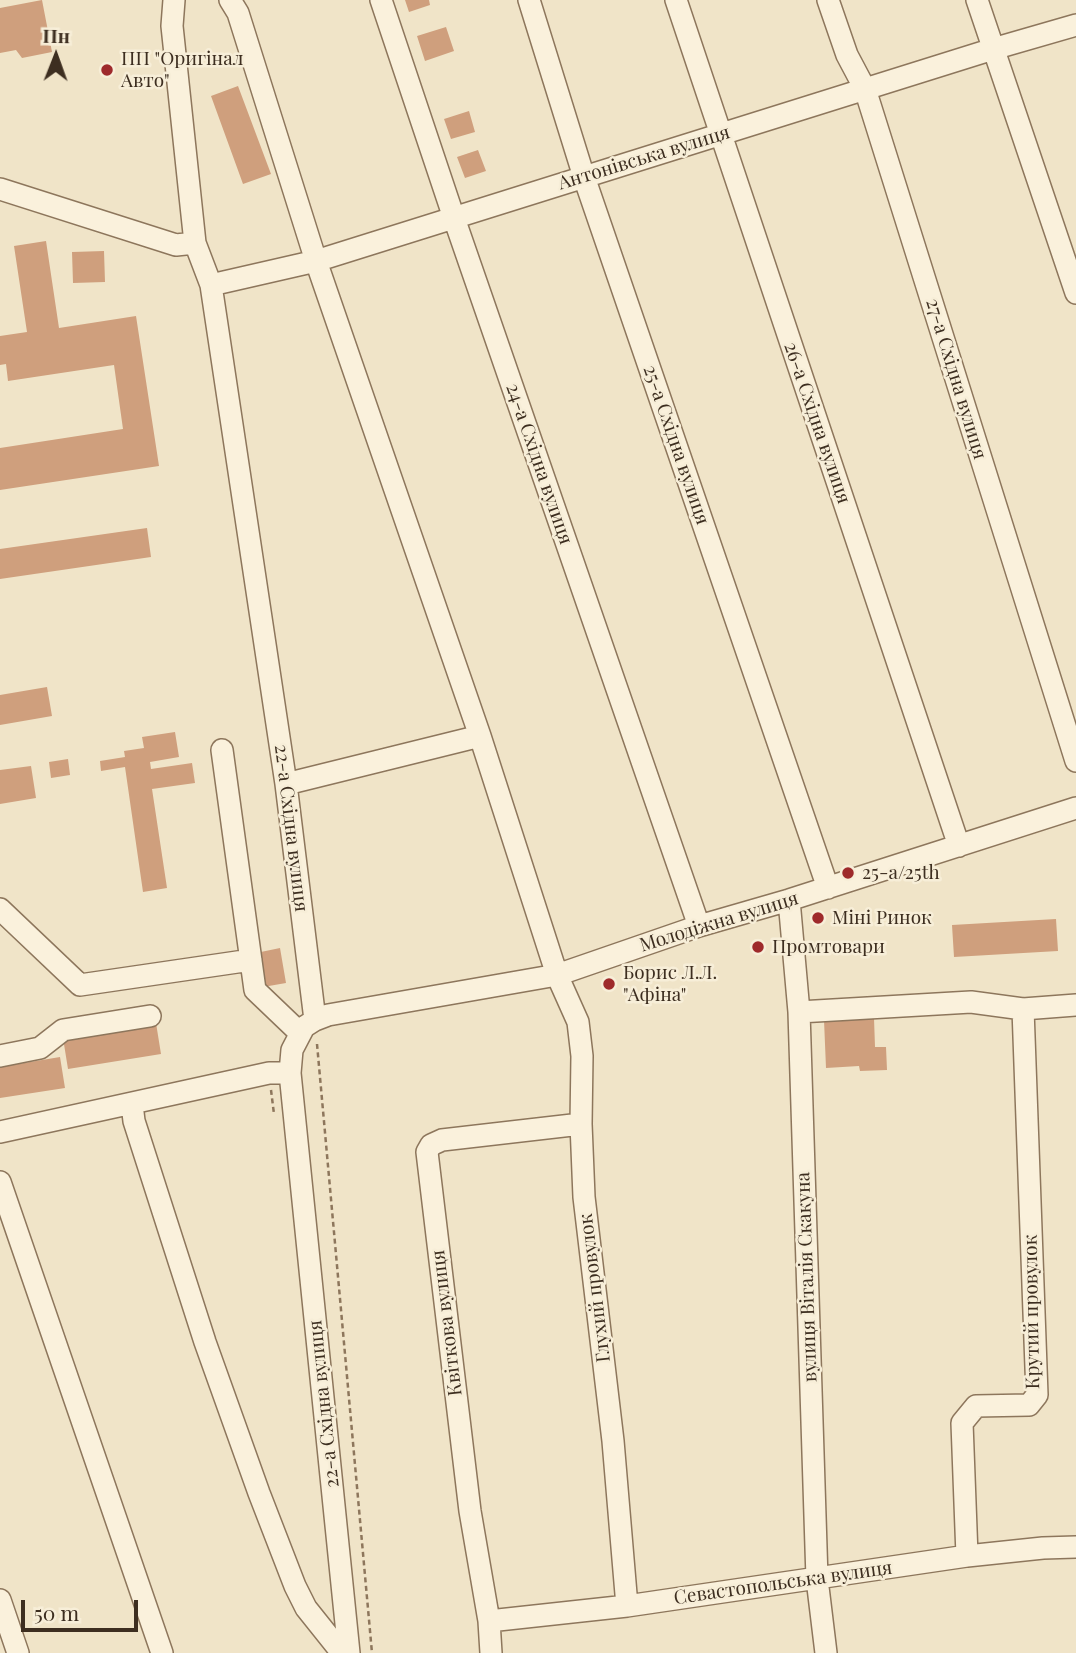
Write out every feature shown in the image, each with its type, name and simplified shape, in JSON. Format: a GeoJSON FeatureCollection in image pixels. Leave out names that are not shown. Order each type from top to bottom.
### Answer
{"type":"FeatureCollection","features":[{"type":"Feature","properties":{"kind":"street","name":"22-а Східна вулиця"},"geometry":{"type":"LineString","coordinates":[[174,0],[172,26],[195,243],[211,285],[286,785],[307,1026],[292,1051],[290,1073],[349,1653]]}},
{"type":"Feature","properties":{"kind":"street","name":"Глухий провулок"},"geometry":{"type":"LineString","coordinates":[[230,0],[238,13],[316,261],[480,736],[557,975],[578,1022],[581,1037],[584,1196],[613,1441],[627,1606]]}},
{"type":"Feature","properties":{"kind":"street","name":"24-а Східна вулиця"},"geometry":{"type":"LineString","coordinates":[[382,0],[454,218],[699,926]]}},
{"type":"Feature","properties":{"kind":"street","name":"25-а Східна вулиця"},"geometry":{"type":"LineString","coordinates":[[529,0],[584,177],[828,888]]}},
{"type":"Feature","properties":{"kind":"street","name":"26-а Східна вулиця"},"geometry":{"type":"LineString","coordinates":[[676,0],[959,846]]}},
{"type":"Feature","properties":{"kind":"street","name":"27-а Східна вулиця"},"geometry":{"type":"LineString","coordinates":[[828,0],[847,55],[866,89],[1076,761]]}},
{"type":"Feature","properties":{"kind":"street"},"geometry":{"type":"LineString","coordinates":[[977,0],[1076,293]]}},
{"type":"Feature","properties":{"kind":"street","name":"Антонівська вулиця"},"geometry":{"type":"LineString","coordinates":[[211,285],[316,261],[1076,25]]}},
{"type":"Feature","properties":{"kind":"street"},"geometry":{"type":"LineString","coordinates":[[0,189],[176,245],[195,243]]}},
{"type":"Feature","properties":{"kind":"street"},"geometry":{"type":"LineString","coordinates":[[286,785],[480,736]]}},
{"type":"Feature","properties":{"kind":"street"},"geometry":{"type":"LineString","coordinates":[[222,750],[255,990],[307,1026]]}},
{"type":"Feature","properties":{"kind":"street","name":"Молодіжна вулиця"},"geometry":{"type":"LineString","coordinates":[[307,1026],[328,1015],[557,975],[699,926],[828,888],[1076,808]]}},
{"type":"Feature","properties":{"kind":"street","name":"вулиця Віталія Скакуна"},"geometry":{"type":"LineString","coordinates":[[789,900],[799,1012],[817,1579],[826,1653]]}},
{"type":"Feature","properties":{"kind":"street"},"geometry":{"type":"LineString","coordinates":[[0,909],[80,985],[251,960]]}},
{"type":"Feature","properties":{"kind":"street"},"geometry":{"type":"LineString","coordinates":[[799,1012],[971,1002],[1023,1009],[1076,1005]]}},
{"type":"Feature","properties":{"kind":"street","name":"Крутий провулок"},"geometry":{"type":"LineString","coordinates":[[967,1556],[962,1423],[976,1406],[1028,1405],[1037,1395],[1023,1009]]}},
{"type":"Feature","properties":{"kind":"street"},"geometry":{"type":"LineString","coordinates":[[0,1056],[40,1048],[63,1030],[150,1016]]}},
{"type":"Feature","properties":{"kind":"street"},"geometry":{"type":"LineString","coordinates":[[0,1132],[269,1073],[290,1073]]}},
{"type":"Feature","properties":{"kind":"street"},"geometry":{"type":"LineString","coordinates":[[132,1104],[134,1121],[205,1342],[259,1493],[306,1608],[342,1653]]}},
{"type":"Feature","properties":{"kind":"street","name":"Квіткова вулиця"},"geometry":{"type":"LineString","coordinates":[[491,1653],[489,1621],[470,1511],[427,1152],[431,1145],[442,1140],[581,1124]]}},
{"type":"Feature","properties":{"kind":"street"},"geometry":{"type":"LineString","coordinates":[[0,1182],[162,1653]]}},
{"type":"Feature","properties":{"kind":"street","name":"Севастопольська вулиця"},"geometry":{"type":"LineString","coordinates":[[489,1621],[627,1606],[967,1556],[1076,1547]]}},
{"type":"Feature","properties":{"kind":"street"},"geometry":{"type":"LineString","coordinates":[[0,1600],[18,1653]]}},
{"type":"Feature","properties":{"kind":"path"},"geometry":{"type":"LineString","coordinates":[[307,1026],[372,1653]]}},
{"type":"Feature","properties":{"kind":"building"},"geometry":{"type":"Polygon","coordinates":[[[42,0],[52,52],[22,58],[16,50],[0,53],[0,8],[42,0]]]}},
{"type":"Feature","properties":{"kind":"building"},"geometry":{"type":"Polygon","coordinates":[[[405,0],[429,0],[430,5],[409,12],[405,0]]]}},
{"type":"Feature","properties":{"kind":"building"},"geometry":{"type":"Polygon","coordinates":[[[446,27],[454,51],[425,61],[417,36],[446,27]]]}},
{"type":"Feature","properties":{"kind":"building"},"geometry":{"type":"Polygon","coordinates":[[[238,86],[271,174],[243,184],[211,96],[238,86]]]}},
{"type":"Feature","properties":{"kind":"building"},"geometry":{"type":"Polygon","coordinates":[[[469,111],[475,132],[451,139],[444,119],[469,111]]]}},
{"type":"Feature","properties":{"kind":"building"},"geometry":{"type":"Polygon","coordinates":[[[478,150],[486,171],[465,178],[457,157],[478,150]]]}},
{"type":"Feature","properties":{"kind":"building"},"geometry":{"type":"Polygon","coordinates":[[[46,241],[59,328],[136,316],[159,466],[0,490],[0,448],[123,429],[114,365],[8,381],[6,364],[0,365],[0,336],[27,332],[14,246],[46,241]]]}},
{"type":"Feature","properties":{"kind":"building"},"geometry":{"type":"Polygon","coordinates":[[[104,251],[105,282],[73,283],[72,252],[104,251]]]}},
{"type":"Feature","properties":{"kind":"building"},"geometry":{"type":"Polygon","coordinates":[[[147,528],[151,557],[0,579],[0,549],[147,528]]]}},
{"type":"Feature","properties":{"kind":"building"},"geometry":{"type":"Polygon","coordinates":[[[47,687],[52,716],[0,725],[0,695],[47,687]]]}},
{"type":"Feature","properties":{"kind":"building"},"geometry":{"type":"Polygon","coordinates":[[[175,732],[179,757],[150,762],[151,769],[192,763],[195,783],[152,789],[167,888],[143,892],[125,767],[101,771],[100,761],[125,757],[124,751],[144,748],[142,737],[175,732]]]}},
{"type":"Feature","properties":{"kind":"building"},"geometry":{"type":"Polygon","coordinates":[[[68,759],[70,775],[51,778],[49,762],[68,759]]]}},
{"type":"Feature","properties":{"kind":"building"},"geometry":{"type":"Polygon","coordinates":[[[31,766],[36,798],[0,804],[0,770],[31,766]]]}},
{"type":"Feature","properties":{"kind":"building"},"geometry":{"type":"Polygon","coordinates":[[[1056,919],[1058,951],[954,957],[952,925],[1056,919]]]}},
{"type":"Feature","properties":{"kind":"building"},"geometry":{"type":"Polygon","coordinates":[[[280,948],[286,983],[263,987],[256,953],[280,948]]]}},
{"type":"Feature","properties":{"kind":"building"},"geometry":{"type":"Polygon","coordinates":[[[874,1018],[875,1047],[886,1047],[887,1070],[860,1071],[859,1066],[826,1068],[824,1020],[874,1018]]]}},
{"type":"Feature","properties":{"kind":"building"},"geometry":{"type":"Polygon","coordinates":[[[156,1023],[161,1054],[68,1069],[63,1038],[156,1023]]]}},
{"type":"Feature","properties":{"kind":"building"},"geometry":{"type":"Polygon","coordinates":[[[60,1057],[65,1088],[0,1098],[0,1067],[60,1057]]]}},
{"type":"Feature","properties":{"kind":"place","name":"ПП \"Оригінал Авто\""},"geometry":{"type":"Point","coordinates":[107,70]}},
{"type":"Feature","properties":{"kind":"place","name":"25-а/25th"},"geometry":{"type":"Point","coordinates":[848,873]}},
{"type":"Feature","properties":{"kind":"place","name":"Міні Ринок"},"geometry":{"type":"Point","coordinates":[818,918]}},
{"type":"Feature","properties":{"kind":"place","name":"Промтовари"},"geometry":{"type":"Point","coordinates":[758,947]}},
{"type":"Feature","properties":{"kind":"place","name":"Борис Л.Л. \"Афіна\""},"geometry":{"type":"Point","coordinates":[609,984]}}]}
